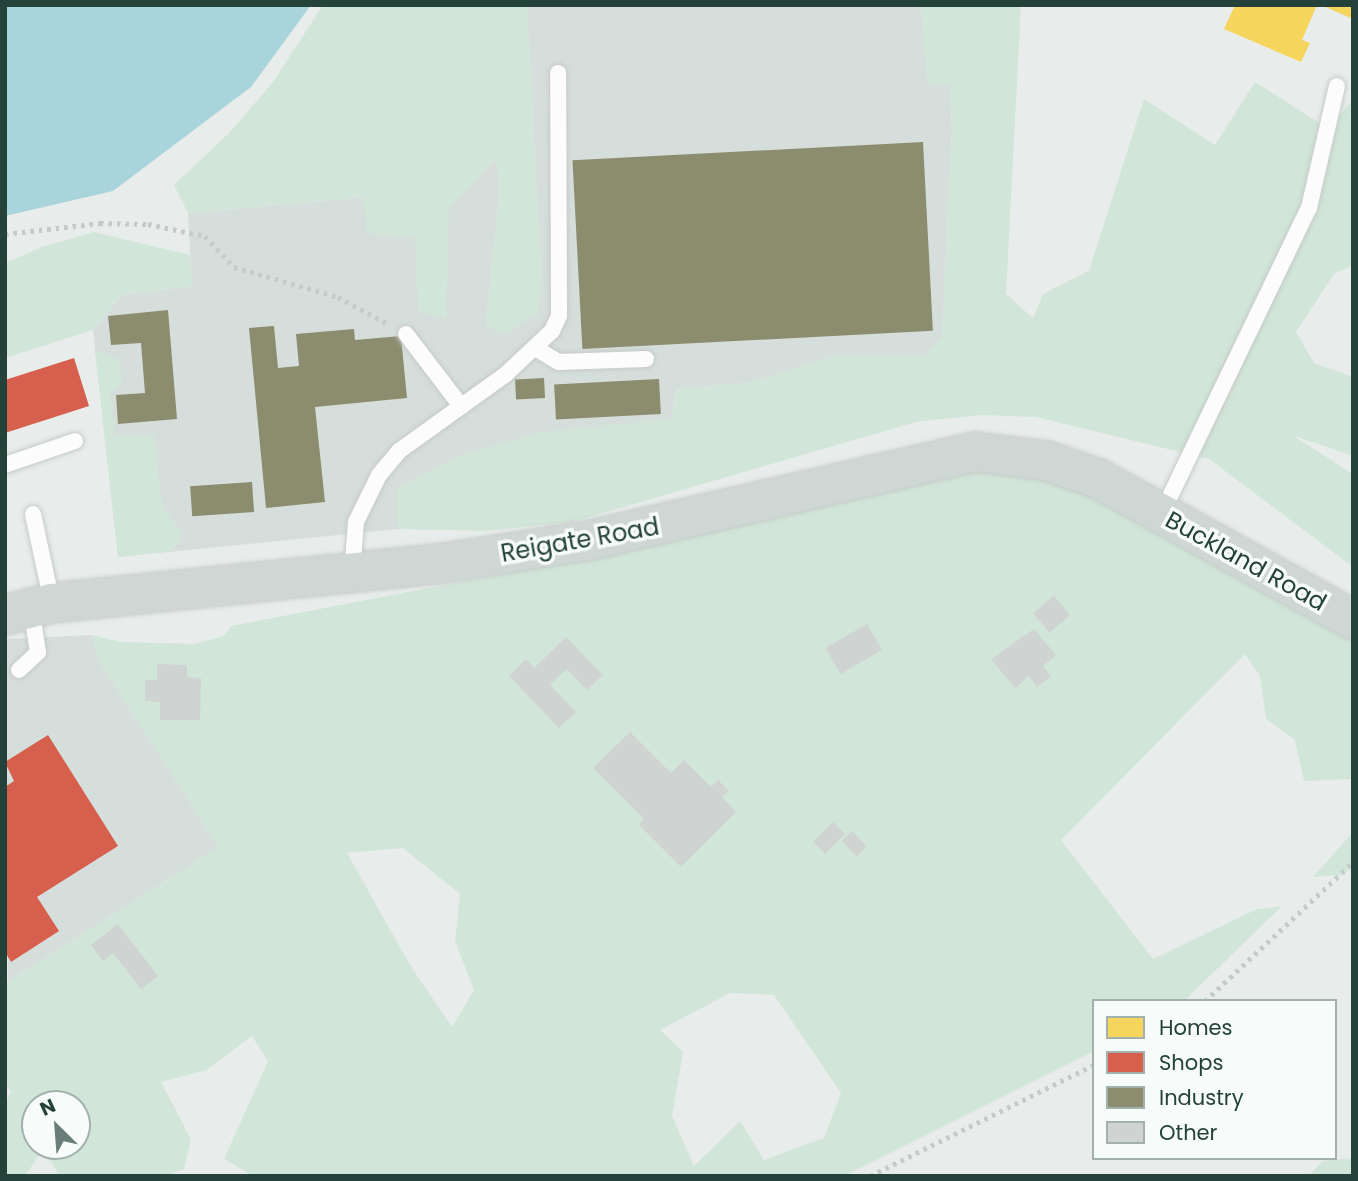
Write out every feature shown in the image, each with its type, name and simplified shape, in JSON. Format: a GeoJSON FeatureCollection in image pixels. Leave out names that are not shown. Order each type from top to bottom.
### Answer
{"type":"FeatureCollection","features":[{"type":"Feature","properties":{"kind":"main road","name":"Reigate Road"},"geometry":{"type":"LineString","coordinates":[[29,609],[352,573],[591,540],[976,452],[1047,461],[1099,479],[1150,509]]}},
{"type":"Feature","properties":{"kind":"main road","name":"Buckland Road"},"geometry":{"type":"LineString","coordinates":[[1150,509],[1353,620]]}},
{"type":"Feature","properties":{"kind":"lane"},"geometry":{"type":"LineString","coordinates":[[352,573],[356,522],[379,475],[399,452],[488,387],[552,331],[562,304],[558,73]]}},
{"type":"Feature","properties":{"kind":"lane"},"geometry":{"type":"LineString","coordinates":[[1150,509],[1309,208],[1338,86]]}},
{"type":"Feature","properties":{"kind":"lane"},"geometry":{"type":"LineString","coordinates":[[406,334],[461,406]]}},
{"type":"Feature","properties":{"kind":"lane"},"geometry":{"type":"LineString","coordinates":[[535,348],[558,362],[646,359]]}},
{"type":"Feature","properties":{"kind":"lane"},"geometry":{"type":"LineString","coordinates":[[5,465],[75,441]]}},
{"type":"Feature","properties":{"kind":"lane"},"geometry":{"type":"LineString","coordinates":[[19,670],[38,652],[29,609],[33,514]]}},
{"type":"Feature","properties":{"kind":"path"},"geometry":{"type":"LineString","coordinates":[[5,234],[100,223],[148,224],[205,236],[234,267],[338,297],[406,334]]}},
{"type":"Feature","properties":{"kind":"path"},"geometry":{"type":"LineString","coordinates":[[1207,999],[1353,862]]}},
{"type":"Feature","properties":{"kind":"path"},"geometry":{"type":"LineString","coordinates":[[870,1176],[1092,1066]]}},
{"type":"Feature","properties":{"kind":"shaded area"},"geometry":{"type":"Polygon","coordinates":[[[527,5],[921,5],[928,83],[950,84],[952,129],[942,339],[925,356],[835,356],[748,383],[677,389],[671,419],[608,427],[398,489],[398,529],[118,557],[93,330],[122,295],[192,286],[188,213],[364,197],[449,207],[496,158],[500,188],[486,323],[537,315],[541,275],[527,5]]]}},
{"type":"Feature","properties":{"kind":"shaded area"},"geometry":{"type":"Polygon","coordinates":[[[92,635],[98,659],[219,847],[8,982],[5,639],[92,635]]]}},
{"type":"Feature","properties":{"kind":"green space"},"geometry":{"type":"Polygon","coordinates":[[[323,5],[527,5],[541,275],[538,314],[502,335],[486,324],[500,188],[496,159],[449,207],[446,318],[418,312],[415,238],[367,233],[364,197],[188,213],[174,185],[229,133],[273,82],[323,5]]]}},
{"type":"Feature","properties":{"kind":"green space"},"geometry":{"type":"Polygon","coordinates":[[[921,5],[1021,5],[1006,294],[1033,318],[1043,294],[1089,271],[1144,99],[1215,145],[1255,82],[1329,129],[1353,99],[1353,265],[1334,274],[1296,332],[1314,363],[1353,377],[1353,456],[1292,435],[1353,474],[1353,567],[1209,459],[1036,417],[981,415],[916,422],[572,522],[486,531],[398,529],[397,489],[465,454],[543,432],[671,419],[677,389],[748,383],[835,356],[925,356],[942,338],[952,129],[950,84],[928,84],[921,5]]]}},
{"type":"Feature","properties":{"kind":"green space"},"geometry":{"type":"Polygon","coordinates":[[[94,232],[190,255],[192,286],[122,295],[93,330],[5,358],[5,263],[42,247],[94,232]]]}},
{"type":"Feature","properties":{"kind":"green space"},"geometry":{"type":"Polygon","coordinates":[[[95,351],[120,360],[122,384],[110,392],[115,435],[154,435],[162,507],[182,533],[173,551],[118,557],[95,351]]]}},
{"type":"Feature","properties":{"kind":"green space"},"geometry":{"type":"Polygon","coordinates":[[[983,467],[1054,472],[1353,636],[1353,779],[1304,781],[1295,740],[1266,719],[1260,676],[1245,654],[1061,840],[1153,959],[1257,909],[1282,906],[1186,999],[1092,999],[1092,1052],[844,1176],[253,1176],[224,1159],[268,1061],[252,1036],[207,1070],[161,1082],[191,1139],[184,1169],[166,1176],[59,1176],[50,1160],[91,1160],[91,1090],[21,1090],[21,1160],[36,1160],[25,1176],[5,1176],[5,1103],[11,1092],[5,1083],[5,978],[8,982],[219,847],[98,659],[92,635],[121,642],[194,644],[224,636],[231,626],[611,553],[983,467]],[[403,848],[347,853],[410,965],[452,1027],[474,990],[455,941],[460,894],[403,848]],[[730,993],[660,1030],[683,1052],[672,1116],[694,1166],[740,1121],[764,1160],[824,1138],[841,1093],[774,995],[730,993]]]}},
{"type":"Feature","properties":{"kind":"green space"},"geometry":{"type":"Polygon","coordinates":[[[1353,832],[1353,866],[1342,875],[1313,877],[1353,832]]]}},
{"type":"Feature","properties":{"kind":"green space"},"geometry":{"type":"Polygon","coordinates":[[[1353,1158],[1353,1176],[1308,1176],[1323,1161],[1353,1158]]]}},
{"type":"Feature","properties":{"kind":"water"},"geometry":{"type":"Polygon","coordinates":[[[5,5],[311,5],[251,87],[113,191],[5,216],[5,5]]]}},
{"type":"Feature","properties":{"kind":"building: Homes"},"geometry":{"type":"Polygon","coordinates":[[[1235,5],[1317,5],[1302,40],[1310,43],[1301,62],[1224,29],[1235,5]]]}},
{"type":"Feature","properties":{"kind":"building: Homes"},"geometry":{"type":"Polygon","coordinates":[[[1321,5],[1353,5],[1353,19],[1321,5]]]}},
{"type":"Feature","properties":{"kind":"building: Shops"},"geometry":{"type":"Polygon","coordinates":[[[74,358],[89,406],[5,433],[5,380],[74,358]]]}},
{"type":"Feature","properties":{"kind":"building: Shops"},"geometry":{"type":"Polygon","coordinates":[[[48,735],[118,846],[37,897],[59,931],[11,962],[5,952],[5,787],[14,781],[5,762],[48,735]]]}},
{"type":"Feature","properties":{"kind":"building: Industry"},"geometry":{"type":"Polygon","coordinates":[[[923,142],[933,331],[582,349],[572,160],[923,142]]]}},
{"type":"Feature","properties":{"kind":"building: Industry"},"geometry":{"type":"Polygon","coordinates":[[[168,310],[177,419],[118,424],[116,395],[145,393],[141,343],[111,345],[108,316],[168,310]]]}},
{"type":"Feature","properties":{"kind":"building: Industry"},"geometry":{"type":"Polygon","coordinates":[[[274,326],[278,368],[299,366],[296,334],[354,329],[355,340],[401,336],[407,398],[315,407],[325,502],[266,508],[249,328],[274,326]]]}},
{"type":"Feature","properties":{"kind":"building: Industry"},"geometry":{"type":"Polygon","coordinates":[[[544,378],[545,398],[516,399],[515,380],[544,378]]]}},
{"type":"Feature","properties":{"kind":"building: Industry"},"geometry":{"type":"Polygon","coordinates":[[[659,379],[661,414],[556,419],[554,384],[659,379]]]}},
{"type":"Feature","properties":{"kind":"building: Industry"},"geometry":{"type":"Polygon","coordinates":[[[252,482],[254,512],[192,516],[190,486],[252,482]]]}},
{"type":"Feature","properties":{"kind":"building: Other"},"geometry":{"type":"Polygon","coordinates":[[[1054,596],[1070,615],[1049,633],[1033,613],[1054,596]]]}},
{"type":"Feature","properties":{"kind":"building: Other"},"geometry":{"type":"Polygon","coordinates":[[[867,624],[882,650],[840,674],[825,648],[867,624]]]}},
{"type":"Feature","properties":{"kind":"building: Other"},"geometry":{"type":"Polygon","coordinates":[[[1034,629],[1056,655],[1043,666],[1051,676],[1037,687],[1029,676],[1015,688],[991,659],[1034,629]]]}},
{"type":"Feature","properties":{"kind":"building: Other"},"geometry":{"type":"Polygon","coordinates":[[[566,637],[603,675],[587,690],[567,669],[550,685],[576,712],[559,728],[509,676],[526,659],[534,668],[566,637]]]}},
{"type":"Feature","properties":{"kind":"building: Other"},"geometry":{"type":"Polygon","coordinates":[[[157,664],[187,665],[187,677],[201,678],[200,720],[160,720],[160,702],[145,701],[145,680],[157,680],[157,664]]]}},
{"type":"Feature","properties":{"kind":"building: Other"},"geometry":{"type":"Polygon","coordinates":[[[630,732],[671,773],[684,760],[711,787],[718,780],[729,791],[722,797],[736,812],[681,867],[639,825],[644,819],[593,768],[630,732]]]}},
{"type":"Feature","properties":{"kind":"building: Other"},"geometry":{"type":"Polygon","coordinates":[[[833,822],[845,834],[825,854],[813,842],[833,822]]]}},
{"type":"Feature","properties":{"kind":"building: Other"},"geometry":{"type":"Polygon","coordinates":[[[852,831],[867,847],[857,857],[842,841],[852,831]]]}},
{"type":"Feature","properties":{"kind":"building: Other"},"geometry":{"type":"Polygon","coordinates":[[[118,924],[158,976],[141,989],[113,953],[103,961],[91,945],[118,924]]]}}]}
